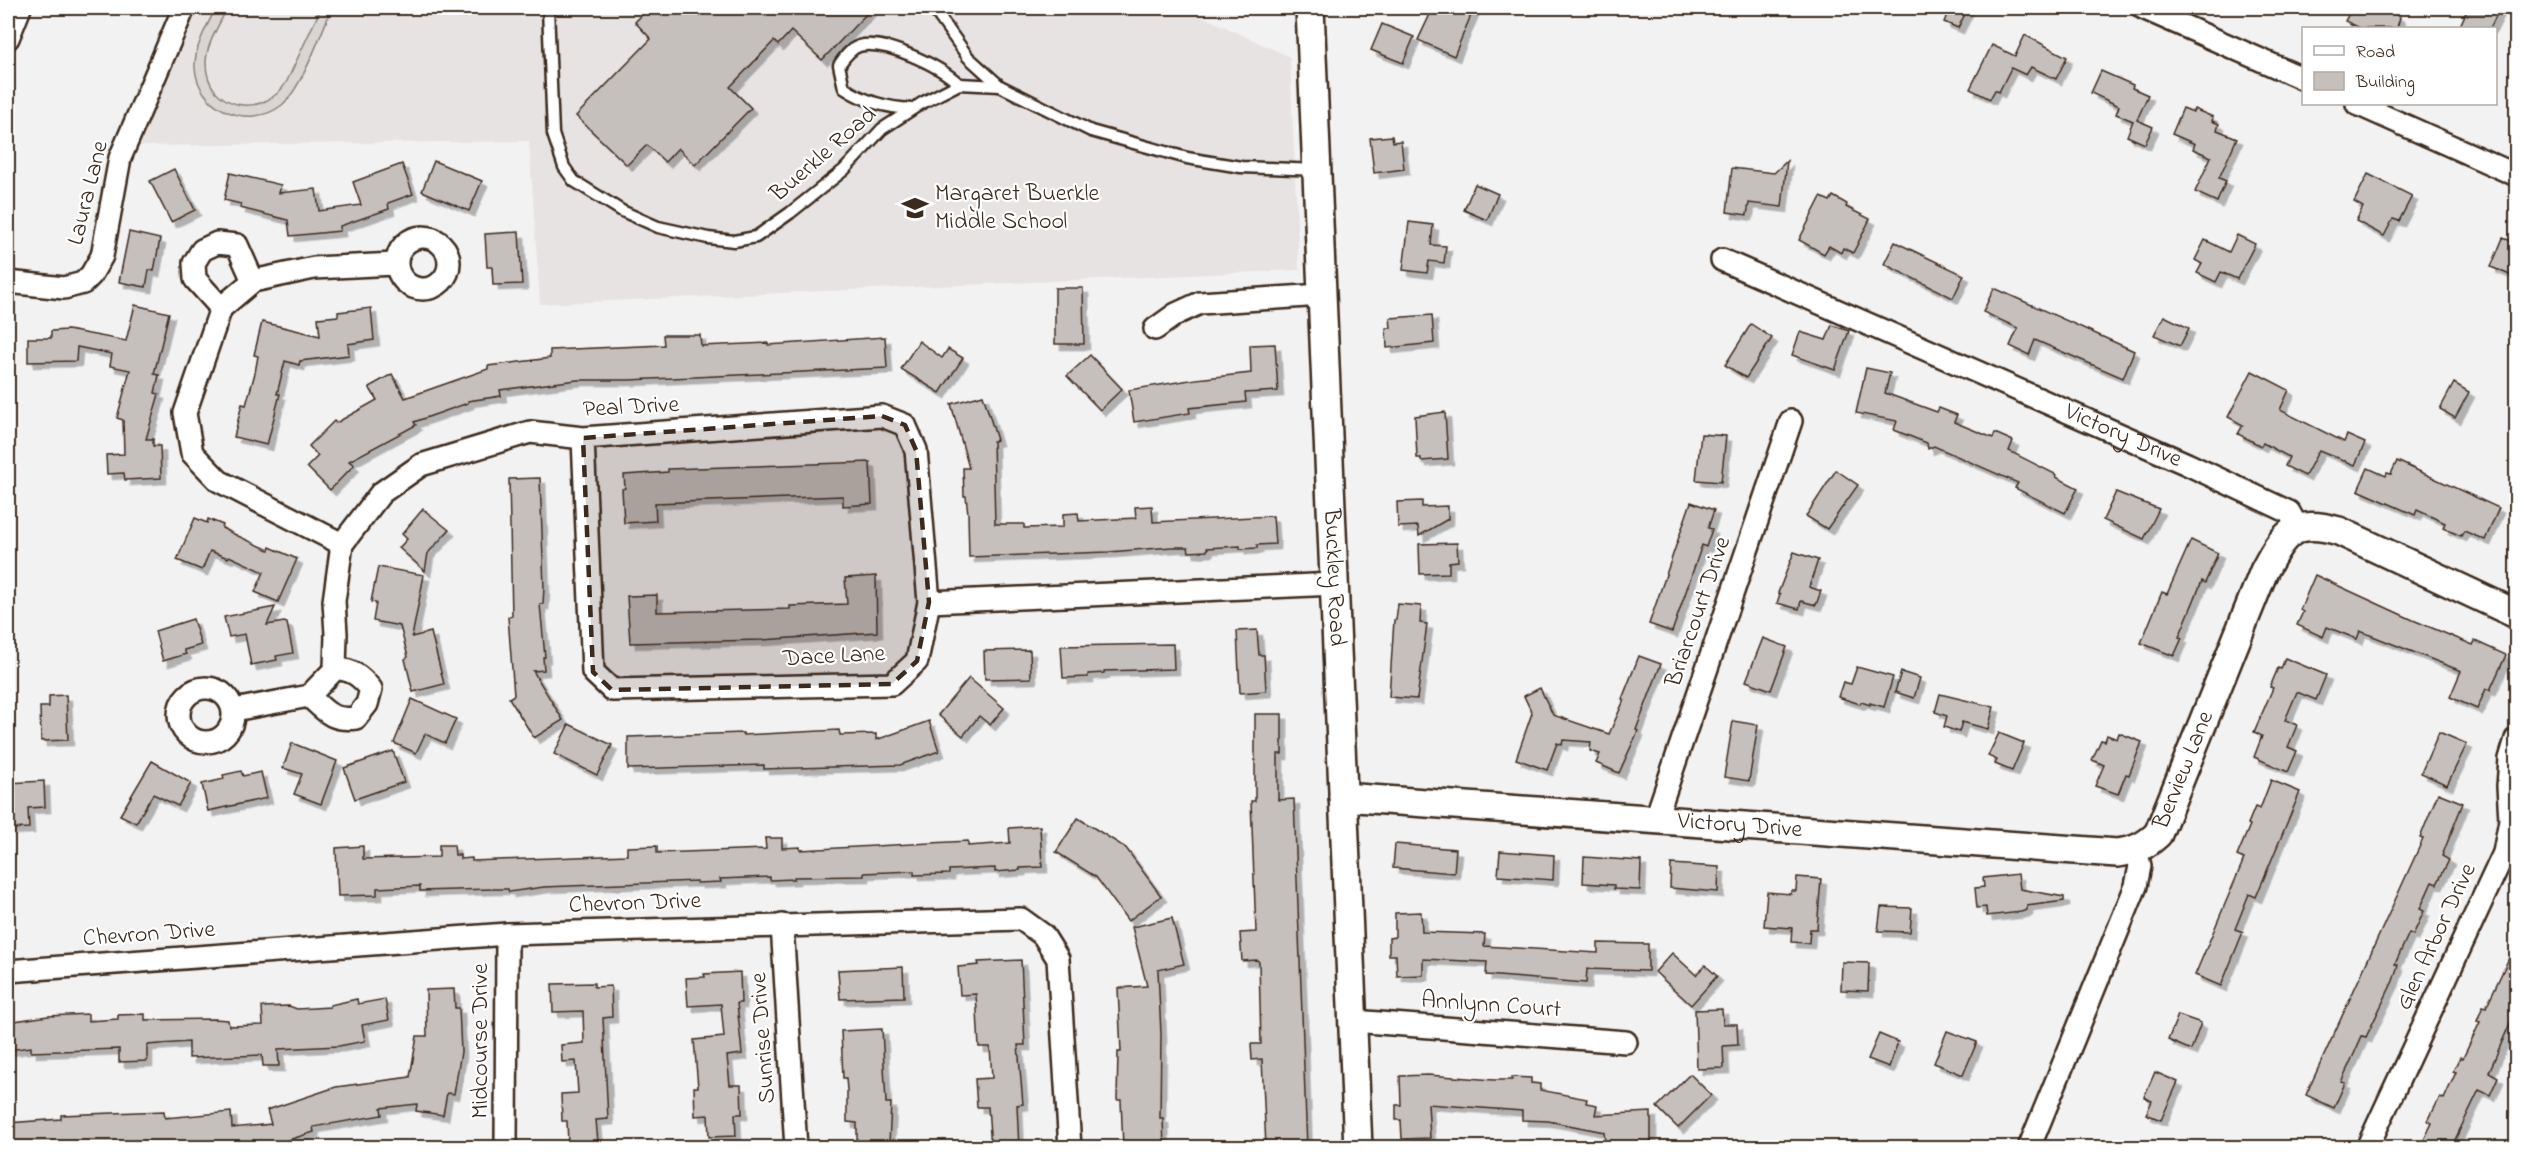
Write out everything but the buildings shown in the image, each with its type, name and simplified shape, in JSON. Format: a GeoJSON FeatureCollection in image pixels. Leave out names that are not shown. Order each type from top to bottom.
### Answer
{"type":"FeatureCollection","features":[{"type":"Feature","properties":{"kind":"street"},"geometry":{"type":"LineString","coordinates":[[8,38],[20,8]]}},
{"type":"Feature","properties":{"kind":"street","name":"Laura Lane"},"geometry":{"type":"LineString","coordinates":[[8,282],[64,288],[83,283],[91,275],[102,256],[120,158],[184,8]]}},
{"type":"Feature","properties":{"kind":"street","name":"Buckley Road"},"geometry":{"type":"LineString","coordinates":[[1310,8],[1358,1148]]}},
{"type":"Feature","properties":{"kind":"street"},"geometry":{"type":"LineString","coordinates":[[2143,8],[2302,78]]}},
{"type":"Feature","properties":{"kind":"street"},"geometry":{"type":"LineString","coordinates":[[2359,105],[2517,175]]}},
{"type":"Feature","properties":{"kind":"street"},"geometry":{"type":"LineString","coordinates":[[221,308],[195,279],[194,263],[202,250],[217,243],[237,245],[253,281]]}},
{"type":"Feature","properties":{"kind":"street","name":"Victory Drive"},"geometry":{"type":"LineString","coordinates":[[1722,260],[2187,464],[2289,512],[2298,528]]}},
{"type":"Feature","properties":{"kind":"street"},"geometry":{"type":"LineString","coordinates":[[342,544],[219,481],[192,453],[185,412],[221,308],[253,281],[314,268],[395,264]]}},
{"type":"Feature","properties":{"kind":"street"},"geometry":{"type":"LineString","coordinates":[[1155,329],[1176,314],[1200,303],[1322,295]]}},
{"type":"Feature","properties":{"kind":"street","name":"Peal Drive"},"geometry":{"type":"LineString","coordinates":[[335,669],[334,601],[342,544],[381,493],[421,465],[530,432],[583,438],[882,416],[905,425],[916,450],[929,602]]}},
{"type":"Feature","properties":{"kind":"street","name":"Briarcourt Drive"},"geometry":{"type":"LineString","coordinates":[[1656,818],[1791,422]]}},
{"type":"Feature","properties":{"kind":"street","name":"Dace Lane"},"geometry":{"type":"LineString","coordinates":[[583,438],[593,672],[612,690],[892,684],[918,661],[929,602]]}},
{"type":"Feature","properties":{"kind":"street"},"geometry":{"type":"LineString","coordinates":[[2298,528],[2320,526],[2339,531],[2517,614]]}},
{"type":"Feature","properties":{"kind":"street","name":"Berview Lane"},"geometry":{"type":"LineString","coordinates":[[2029,1148],[2136,886],[2140,866],[2136,850],[2158,834],[2264,571],[2277,546],[2291,531],[2298,528]]}},
{"type":"Feature","properties":{"kind":"street"},"geometry":{"type":"LineString","coordinates":[[929,602],[1335,584]]}},
{"type":"Feature","properties":{"kind":"street"},"geometry":{"type":"LineString","coordinates":[[234,710],[309,696],[335,669],[345,668],[363,679],[371,689],[367,704],[356,718],[340,720],[323,710],[309,696]]}},
{"type":"Feature","properties":{"kind":"street","name":"Glen Arbor Drive"},"geometry":{"type":"LineString","coordinates":[[2367,1148],[2504,853],[2510,820],[2508,786],[2510,759],[2517,739]]}},
{"type":"Feature","properties":{"kind":"street","name":"Victory Drive"},"geometry":{"type":"LineString","coordinates":[[1343,796],[2117,853],[2136,850]]}},
{"type":"Feature","properties":{"kind":"street","name":"Chevron Drive"},"geometry":{"type":"LineString","coordinates":[[8,970],[507,934],[1020,919],[1043,935],[1058,958],[1070,1148]]}},
{"type":"Feature","properties":{"kind":"street","name":"Sunrise Drive"},"geometry":{"type":"LineString","coordinates":[[783,925],[796,1148]]}},
{"type":"Feature","properties":{"kind":"street","name":"Midcourse Drive"},"geometry":{"type":"LineString","coordinates":[[506,1148],[507,934]]}},
{"type":"Feature","properties":{"kind":"street","name":"Annlynn Court"},"geometry":{"type":"LineString","coordinates":[[1353,1021],[1626,1042]]}},
{"type":"Feature","properties":{"kind":"lane","name":"Buerkle Road"},"geometry":{"type":"LineString","coordinates":[[548,8],[553,134],[564,167],[574,181],[621,211],[658,227],[734,241],[756,237],[844,170],[882,129],[912,109],[958,84]]}},
{"type":"Feature","properties":{"kind":"lane"},"geometry":{"type":"LineString","coordinates":[[933,8],[968,57],[1000,86],[1091,131],[1187,158],[1241,167],[1317,170]]}},
{"type":"Feature","properties":{"kind":"lane"},"geometry":{"type":"LineString","coordinates":[[912,109],[882,105],[858,97],[844,88],[839,65],[848,53],[857,47],[875,44],[947,73],[958,84],[1000,86]]}},
{"type":"Feature","properties":{"kind":"highlighted area"},"geometry":{"type":"Polygon","coordinates":[[[882,416],[905,425],[916,450],[929,602],[917,661],[892,684],[612,690],[593,672],[583,438],[882,416]]]}},
{"type":"Feature","properties":{"kind":"shaded area","name":"Margaret Buerkle Middle School"},"geometry":{"type":"Polygon","coordinates":[[[198,8],[1184,8],[1290,57],[1299,270],[540,304],[529,141],[137,146],[198,8]]]}},
{"type":"Feature","properties":{"kind":"shaded area"},"geometry":{"type":"Polygon","coordinates":[[[216,8],[227,8],[208,49],[206,63],[209,79],[216,91],[226,100],[252,105],[265,101],[277,93],[287,81],[321,8],[332,8],[297,86],[282,105],[269,113],[241,116],[227,112],[205,95],[198,82],[195,60],[202,37],[216,8]]]}},
{"type":"Feature","properties":{"kind":"place","name":"Margaret Buerkle Middle School"},"geometry":{"type":"Point","coordinates":[915,208]}}]}
